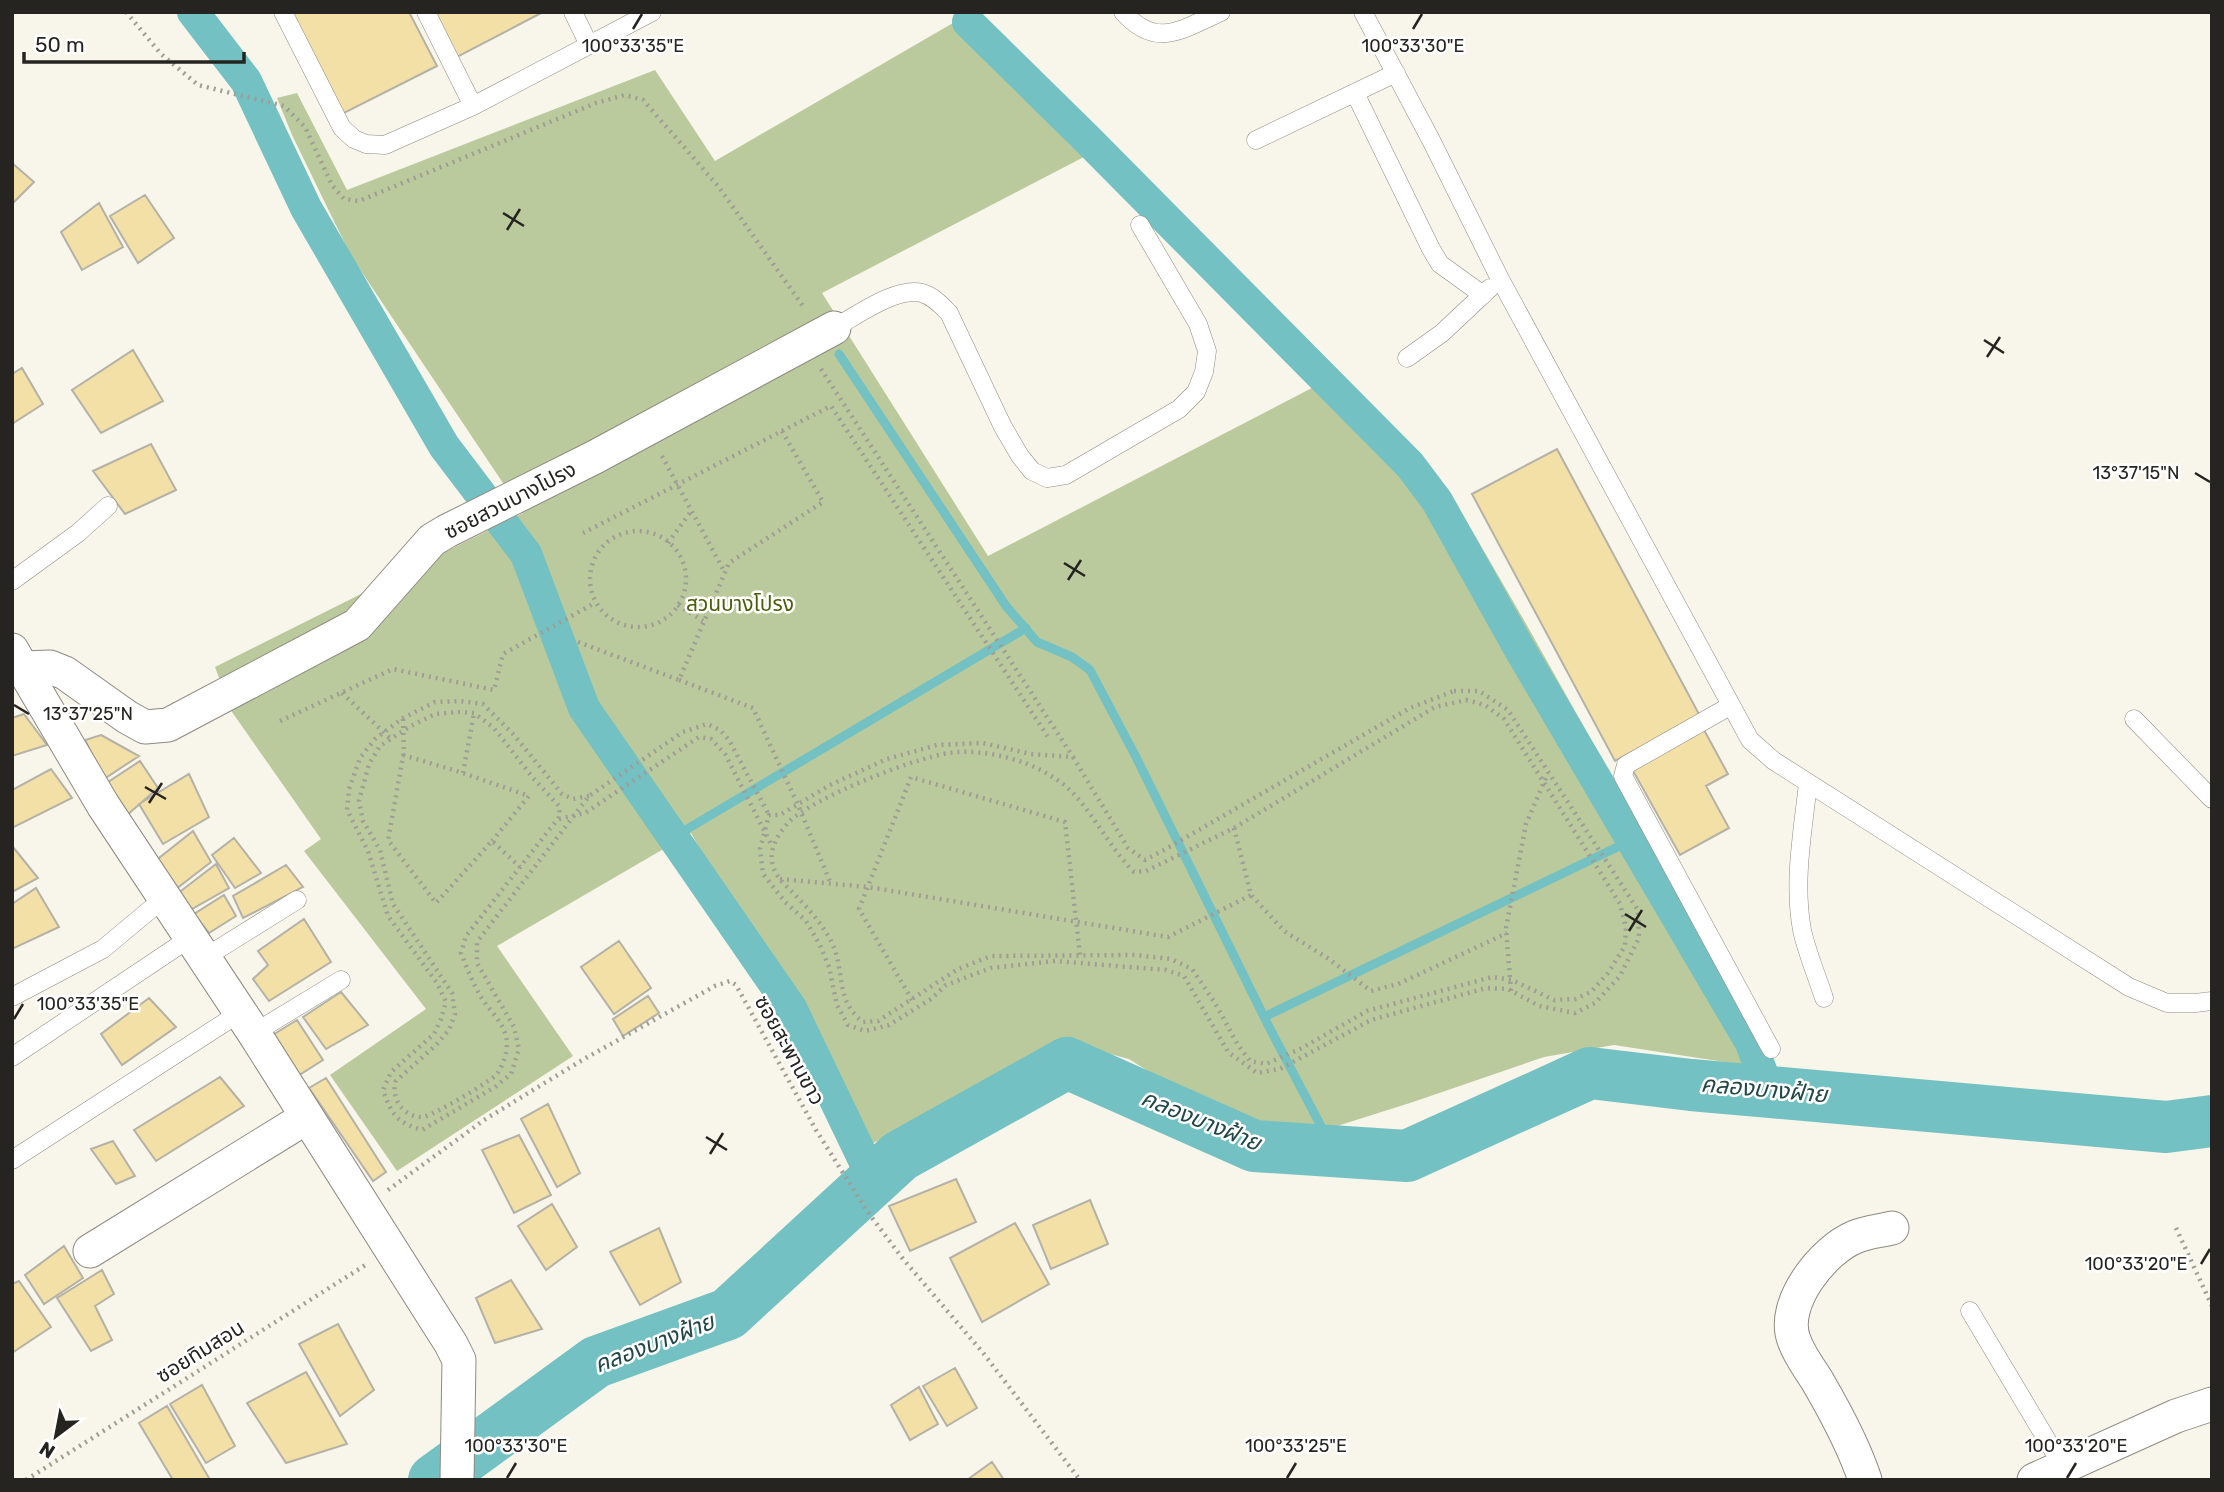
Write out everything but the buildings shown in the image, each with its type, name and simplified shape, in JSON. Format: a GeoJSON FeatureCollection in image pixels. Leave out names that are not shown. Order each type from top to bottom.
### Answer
{"type":"FeatureCollection","features":[{"type":"Feature","properties":{"kind":"street","name":"ซอยสวนบางโปรง"},"geometry":{"type":"LineString","coordinates":[[17,659],[65,673],[127,718],[145,727],[168,725],[357,625],[432,540],[647,429],[824,333]]}},
{"type":"Feature","properties":{"kind":"street"},"geometry":{"type":"LineString","coordinates":[[17,659],[103,805],[248,1023],[459,1360],[457,1480]]}},
{"type":"Feature","properties":{"kind":"street"},"geometry":{"type":"LineString","coordinates":[[90,1251],[307,1117]]}},
{"type":"Feature","properties":{"kind":"street"},"geometry":{"type":"LineString","coordinates":[[1865,1480],[1830,1402],[1794,1340],[1790,1321],[1798,1296],[1813,1270],[1836,1248],[1855,1237],[1892,1228]]}},
{"type":"Feature","properties":{"kind":"street"},"geometry":{"type":"LineString","coordinates":[[2049,1473],[2176,1416],[2212,1404]]}},
{"type":"Feature","properties":{"kind":"lane"},"geometry":{"type":"LineString","coordinates":[[283,12],[342,128],[354,139],[366,144],[384,145],[473,106],[652,12]]}},
{"type":"Feature","properties":{"kind":"lane"},"geometry":{"type":"LineString","coordinates":[[426,12],[473,106]]}},
{"type":"Feature","properties":{"kind":"lane"},"geometry":{"type":"LineString","coordinates":[[573,12],[589,45]]}},
{"type":"Feature","properties":{"kind":"lane"},"geometry":{"type":"LineString","coordinates":[[1123,12],[1141,29],[1152,33],[1171,34],[1221,12]]}},
{"type":"Feature","properties":{"kind":"lane"},"geometry":{"type":"LineString","coordinates":[[1363,12],[1500,279],[1750,740],[1774,761],[2129,986],[2167,1003],[2212,1001]]}},
{"type":"Feature","properties":{"kind":"lane"},"geometry":{"type":"LineString","coordinates":[[1256,139],[1396,74]]}},
{"type":"Feature","properties":{"kind":"lane"},"geometry":{"type":"LineString","coordinates":[[1355,93],[1440,264],[1483,295]]}},
{"type":"Feature","properties":{"kind":"lane"},"geometry":{"type":"LineString","coordinates":[[824,333],[900,293],[921,293],[938,301],[949,313],[1003,426],[1031,471],[1047,478],[1066,475],[1179,409],[1196,392],[1204,372],[1207,351],[1198,324],[1140,226]]}},
{"type":"Feature","properties":{"kind":"lane"},"geometry":{"type":"LineString","coordinates":[[1407,358],[1442,333],[1500,279]]}},
{"type":"Feature","properties":{"kind":"lane"},"geometry":{"type":"LineString","coordinates":[[12,581],[78,533],[108,506]]}},
{"type":"Feature","properties":{"kind":"lane"},"geometry":{"type":"LineString","coordinates":[[1730,706],[1626,765],[1623,776],[1771,1049]]}},
{"type":"Feature","properties":{"kind":"lane"},"geometry":{"type":"LineString","coordinates":[[2134,719],[2212,799]]}},
{"type":"Feature","properties":{"kind":"lane"},"geometry":{"type":"LineString","coordinates":[[1808,783],[1799,862],[1798,901],[1802,932],[1824,998]]}},
{"type":"Feature","properties":{"kind":"lane"},"geometry":{"type":"LineString","coordinates":[[12,997],[103,949],[164,898]]}},
{"type":"Feature","properties":{"kind":"lane"},"geometry":{"type":"LineString","coordinates":[[12,1057],[197,948],[297,900]]}},
{"type":"Feature","properties":{"kind":"lane"},"geometry":{"type":"LineString","coordinates":[[12,1160],[248,1023],[341,980]]}},
{"type":"Feature","properties":{"kind":"lane"},"geometry":{"type":"LineString","coordinates":[[1970,1311],[2049,1473]]}},
{"type":"Feature","properties":{"kind":"path"},"geometry":{"type":"LineString","coordinates":[[126,12],[161,54],[198,85],[284,106],[305,127],[332,185],[344,199],[359,201],[596,103],[625,95],[643,100],[718,186],[824,333],[816,361],[1073,757],[1128,848],[1145,860],[1410,708],[1454,691],[1479,691],[1508,710],[1610,866],[1638,910],[1639,938],[1620,976],[1595,1003],[1575,1013],[1539,1006],[1508,989],[1486,988],[1371,1020],[1280,1069],[1257,1073],[1228,1052],[1184,976],[1166,970],[1055,961],[991,968],[946,985],[931,999],[889,1025],[865,1031],[848,1025],[837,1005],[829,967],[820,945],[806,921],[785,902],[763,874],[760,849],[769,815],[729,740],[720,730],[707,724],[683,732],[589,796],[477,942],[477,963],[514,1027],[519,1049],[511,1074],[495,1087],[422,1130],[405,1125],[390,1109],[383,1090],[391,1072],[434,1034],[446,1002],[437,983],[388,916],[368,851],[347,810],[349,789],[360,758],[375,739],[403,718],[435,702],[483,704],[562,794],[573,799],[589,796]]}},
{"type":"Feature","properties":{"kind":"path"},"geometry":{"type":"LineString","coordinates":[[583,533],[831,406],[1048,737]]}},
{"type":"Feature","properties":{"kind":"path"},"geometry":{"type":"LineString","coordinates":[[647,429],[725,572]]}},
{"type":"Feature","properties":{"kind":"path"},"geometry":{"type":"LineString","coordinates":[[679,680],[729,563],[823,502],[782,431]]}},
{"type":"Feature","properties":{"kind":"path"},"geometry":{"type":"LineString","coordinates":[[668,543],[692,510]]}},
{"type":"Feature","properties":{"kind":"path"},"geometry":{"type":"LineString","coordinates":[[632,531],[649,532],[676,550],[684,565],[687,581],[683,597],[675,611],[662,621],[648,627],[632,628],[618,624],[605,615],[595,603],[589,574],[603,545],[616,536],[632,531]]}},
{"type":"Feature","properties":{"kind":"path"},"geometry":{"type":"LineString","coordinates":[[281,721],[393,669],[494,690],[503,654],[595,603]]}},
{"type":"Feature","properties":{"kind":"path"},"geometry":{"type":"LineString","coordinates":[[678,605],[703,621]]}},
{"type":"Feature","properties":{"kind":"path"},"geometry":{"type":"LineString","coordinates":[[579,642],[753,708],[802,813],[831,884]]}},
{"type":"Feature","properties":{"kind":"path"},"geometry":{"type":"LineString","coordinates":[[342,693],[391,739]]}},
{"type":"Feature","properties":{"kind":"path"},"geometry":{"type":"LineString","coordinates":[[558,819],[585,813],[699,737],[711,739],[719,746],[765,831],[772,846],[772,864],[779,879],[824,928],[838,954],[843,995],[852,1013],[863,1022],[878,1021],[958,969],[991,956],[1134,955],[1171,959],[1192,969],[1250,1061],[1266,1064],[1367,1011],[1492,977],[1512,980],[1554,1000],[1575,999],[1591,992],[1608,973],[1625,946],[1626,928],[1620,904],[1504,719],[1485,705],[1466,700],[1435,707],[1234,828],[1146,871],[1134,872],[1123,861],[1071,791],[1051,776],[1034,768],[992,754],[957,752],[924,758],[872,778],[813,805],[789,821],[772,846]]}},
{"type":"Feature","properties":{"kind":"path"},"geometry":{"type":"LineString","coordinates":[[463,773],[474,713]]}},
{"type":"Feature","properties":{"kind":"path"},"geometry":{"type":"LineString","coordinates":[[474,713],[494,728],[559,806],[560,816],[466,936],[461,953],[481,997],[501,1021],[507,1042],[505,1059],[496,1075],[426,1117],[414,1117],[403,1110],[393,1090],[396,1081],[449,1030],[455,1014],[452,993],[393,904],[380,850],[363,821],[359,801],[369,764],[380,746],[404,731],[435,714],[474,713]]}},
{"type":"Feature","properties":{"kind":"path"},"geometry":{"type":"LineString","coordinates":[[403,718],[403,755],[388,840],[436,903],[529,796],[403,755]]}},
{"type":"Feature","properties":{"kind":"path"},"geometry":{"type":"LineString","coordinates":[[769,815],[780,815],[830,785],[887,758],[937,745],[983,743],[1031,754],[1073,757]]}},
{"type":"Feature","properties":{"kind":"path"},"geometry":{"type":"LineString","coordinates":[[1511,991],[1507,933],[1509,913],[1526,824],[1549,772]]}},
{"type":"Feature","properties":{"kind":"path"},"geometry":{"type":"LineString","coordinates":[[912,1000],[859,909],[911,777],[1065,822],[1080,955]]}},
{"type":"Feature","properties":{"kind":"path"},"geometry":{"type":"LineString","coordinates":[[1234,828],[1251,895],[1284,931],[1339,966],[1371,991],[1398,984],[1507,933]]}},
{"type":"Feature","properties":{"kind":"path"},"geometry":{"type":"LineString","coordinates":[[492,841],[520,867]]}},
{"type":"Feature","properties":{"kind":"path"},"geometry":{"type":"LineString","coordinates":[[779,879],[868,887],[1168,937],[1251,895]]}},
{"type":"Feature","properties":{"kind":"path","name":"ซอยสะพานขาว"},"geometry":{"type":"LineString","coordinates":[[364,1207],[495,1113],[584,1059],[715,986],[730,981],[736,985],[825,1144],[867,1211],[903,1259],[984,1354],[1080,1480]]}},
{"type":"Feature","properties":{"kind":"path"},"geometry":{"type":"LineString","coordinates":[[2176,1228],[2212,1306]]}},
{"type":"Feature","properties":{"kind":"path","name":"ซอยทิมสอน"},"geometry":{"type":"LineString","coordinates":[[26,1480],[391,1249]]}},
{"type":"Feature","properties":{"kind":"green space","name":"สวนบางโปรง"},"geometry":{"type":"Polygon","coordinates":[[[975,12],[1107,145],[822,293],[988,556],[1333,377],[1448,489],[1777,1070],[1614,1045],[1544,1057],[1296,1139],[1224,1119],[1129,1059],[1076,1045],[863,1148],[691,833],[497,946],[573,1056],[397,1171],[330,1075],[426,1009],[304,851],[321,839],[232,712],[215,667],[523,513],[351,256],[292,135],[277,98],[297,93],[347,190],[655,70],[715,161],[975,12]]]}},
{"type":"Feature","properties":{"kind":"waterway"},"geometry":{"type":"LineString","coordinates":[[193,12],[246,81],[306,208],[444,446],[526,554],[584,708],[791,1008],[874,1181]]}},
{"type":"Feature","properties":{"kind":"waterway"},"geometry":{"type":"LineString","coordinates":[[968,22],[1410,465],[1437,501],[1519,648],[1751,1043],[1769,1092]]}},
{"type":"Feature","properties":{"kind":"waterway"},"geometry":{"type":"LineString","coordinates":[[839,354],[1006,606],[1037,642],[1072,657],[1090,670],[1334,1151]]}},
{"type":"Feature","properties":{"kind":"waterway"},"geometry":{"type":"LineString","coordinates":[[672,838],[1026,628]]}},
{"type":"Feature","properties":{"kind":"waterway"},"geometry":{"type":"LineString","coordinates":[[1264,1017],[1632,840]]}},
{"type":"Feature","properties":{"kind":"waterway","name":"คลองบางฝ้าย"},"geometry":{"type":"LineString","coordinates":[[434,1480],[596,1362],[728,1314],[900,1156],[1067,1063],[1254,1146],[1407,1156],[1590,1073],[1691,1085],[2166,1127],[2212,1121]]}}]}
